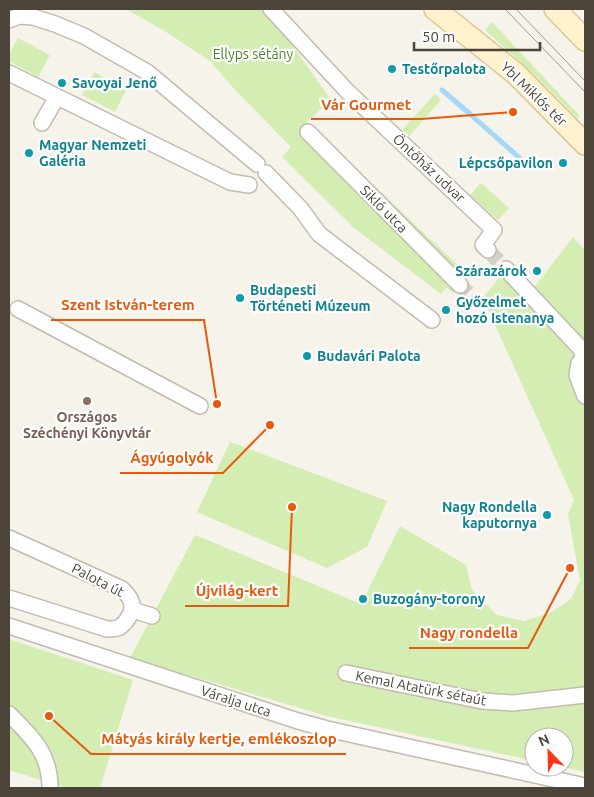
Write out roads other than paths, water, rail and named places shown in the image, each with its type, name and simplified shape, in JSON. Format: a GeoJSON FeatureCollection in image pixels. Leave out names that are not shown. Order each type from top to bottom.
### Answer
{"type":"FeatureCollection","features":[{"type":"Feature","properties":{"kind":"street","name":"Öntőház udvar"},"geometry":{"type":"LineString","coordinates":[[271,9],[344,88],[494,230],[483,244],[488,250]]}},
{"type":"Feature","properties":{"kind":"street","name":"Ybl Miklós tér"},"geometry":{"type":"LineString","coordinates":[[435,9],[516,74],[585,144]]}},
{"type":"Feature","properties":{"kind":"street"},"geometry":{"type":"LineString","coordinates":[[555,9],[585,40]]}},
{"type":"Feature","properties":{"kind":"street"},"geometry":{"type":"LineString","coordinates":[[9,20],[19,16],[33,16],[55,24],[84,36],[147,72],[257,175],[301,209],[318,234],[432,320]]}},
{"type":"Feature","properties":{"kind":"street"},"geometry":{"type":"LineString","coordinates":[[9,73],[230,182],[257,175]]}},
{"type":"Feature","properties":{"kind":"street"},"geometry":{"type":"LineString","coordinates":[[42,123],[57,97]]}},
{"type":"Feature","properties":{"kind":"street","name":"Sikló utca"},"geometry":{"type":"LineString","coordinates":[[308,132],[460,285]]}},
{"type":"Feature","properties":{"kind":"street"},"geometry":{"type":"LineString","coordinates":[[506,269],[582,350],[577,375],[585,396]]}},
{"type":"Feature","properties":{"kind":"street"},"geometry":{"type":"LineString","coordinates":[[18,309],[200,406]]}},
{"type":"Feature","properties":{"kind":"street","name":"Palota út"},"geometry":{"type":"LineString","coordinates":[[9,538],[122,589],[133,602],[128,619],[120,627],[107,629],[9,598]]}},
{"type":"Feature","properties":{"kind":"street"},"geometry":{"type":"LineString","coordinates":[[132,610],[152,616]]}},
{"type":"Feature","properties":{"kind":"street","name":"Váralja utca"},"geometry":{"type":"LineString","coordinates":[[9,626],[298,721],[585,786]]}},
{"type":"Feature","properties":{"kind":"street","name":"Kemal Atatürk sétaút"},"geometry":{"type":"LineString","coordinates":[[346,673],[482,701],[513,703],[585,695]]}},
{"type":"Feature","properties":{"kind":"street"},"geometry":{"type":"LineString","coordinates":[[9,714],[32,737],[42,752],[50,775],[50,788]]}},
{"type":"Feature","properties":{"kind":"waterway"},"geometry":{"type":"LineString","coordinates":[[442,90],[470,114]]}},
{"type":"Feature","properties":{"kind":"waterway"},"geometry":{"type":"LineString","coordinates":[[471,115],[522,160]]}},
{"type":"Feature","properties":{"kind":"tunnel"},"geometry":{"type":"LineString","coordinates":[[488,250],[506,269]]}},
{"type":"Feature","properties":{"kind":"tunnel"},"geometry":{"type":"LineString","coordinates":[[460,285],[468,293]]}},
{"type":"Feature","properties":{"kind":"tram line"},"geometry":{"type":"LineString","coordinates":[[505,9],[585,92]]}},
{"type":"Feature","properties":{"kind":"tram line"},"geometry":{"type":"LineString","coordinates":[[516,9],[585,81]]}},
{"type":"Feature","properties":{"kind":"place","name":"Testőrpalota"},"geometry":{"type":"Point","coordinates":[392,69]}},
{"type":"Feature","properties":{"kind":"place","name":"Savoyai Jenő"},"geometry":{"type":"Point","coordinates":[62,83]}},
{"type":"Feature","properties":{"kind":"place","name":"Vár Gourmet"},"geometry":{"type":"Point","coordinates":[513,112]}},
{"type":"Feature","properties":{"kind":"place","name":"Magyar Nemzeti Galéria"},"geometry":{"type":"Point","coordinates":[29,153]}},
{"type":"Feature","properties":{"kind":"place","name":"Lépcsőpavilon"},"geometry":{"type":"Point","coordinates":[563,163]}},
{"type":"Feature","properties":{"kind":"place","name":"Szárazárok"},"geometry":{"type":"Point","coordinates":[537,271]}},
{"type":"Feature","properties":{"kind":"place","name":"Budapesti Történeti Múzeum"},"geometry":{"type":"Point","coordinates":[240,298]}},
{"type":"Feature","properties":{"kind":"place","name":"Győzelmet hozó Istenanya"},"geometry":{"type":"Point","coordinates":[446,310]}},
{"type":"Feature","properties":{"kind":"place","name":"Budavári Palota"},"geometry":{"type":"Point","coordinates":[307,356]}},
{"type":"Feature","properties":{"kind":"place","name":"Országos Széchényi Könyvtár"},"geometry":{"type":"Point","coordinates":[87,401]}},
{"type":"Feature","properties":{"kind":"place","name":"Szent István-terem"},"geometry":{"type":"Point","coordinates":[217,404]}},
{"type":"Feature","properties":{"kind":"place","name":"Ágyúgolyók"},"geometry":{"type":"Point","coordinates":[270,425]}},
{"type":"Feature","properties":{"kind":"place","name":"Újvilág-kert"},"geometry":{"type":"Point","coordinates":[292,507]}},
{"type":"Feature","properties":{"kind":"place","name":"Nagy Rondella kaputornya"},"geometry":{"type":"Point","coordinates":[547,515]}},
{"type":"Feature","properties":{"kind":"place","name":"Nagy rondella"},"geometry":{"type":"Point","coordinates":[570,568]}},
{"type":"Feature","properties":{"kind":"place","name":"Buzogány-torony"},"geometry":{"type":"Point","coordinates":[363,599]}},
{"type":"Feature","properties":{"kind":"place","name":"Mátyás király kertje, emlékoszlop"},"geometry":{"type":"Point","coordinates":[49,716]}},
{"type":"Feature","properties":{"kind":"park label","name":"Ellyps sétány"},"geometry":{"type":"Point","coordinates":[253,54]}}]}
